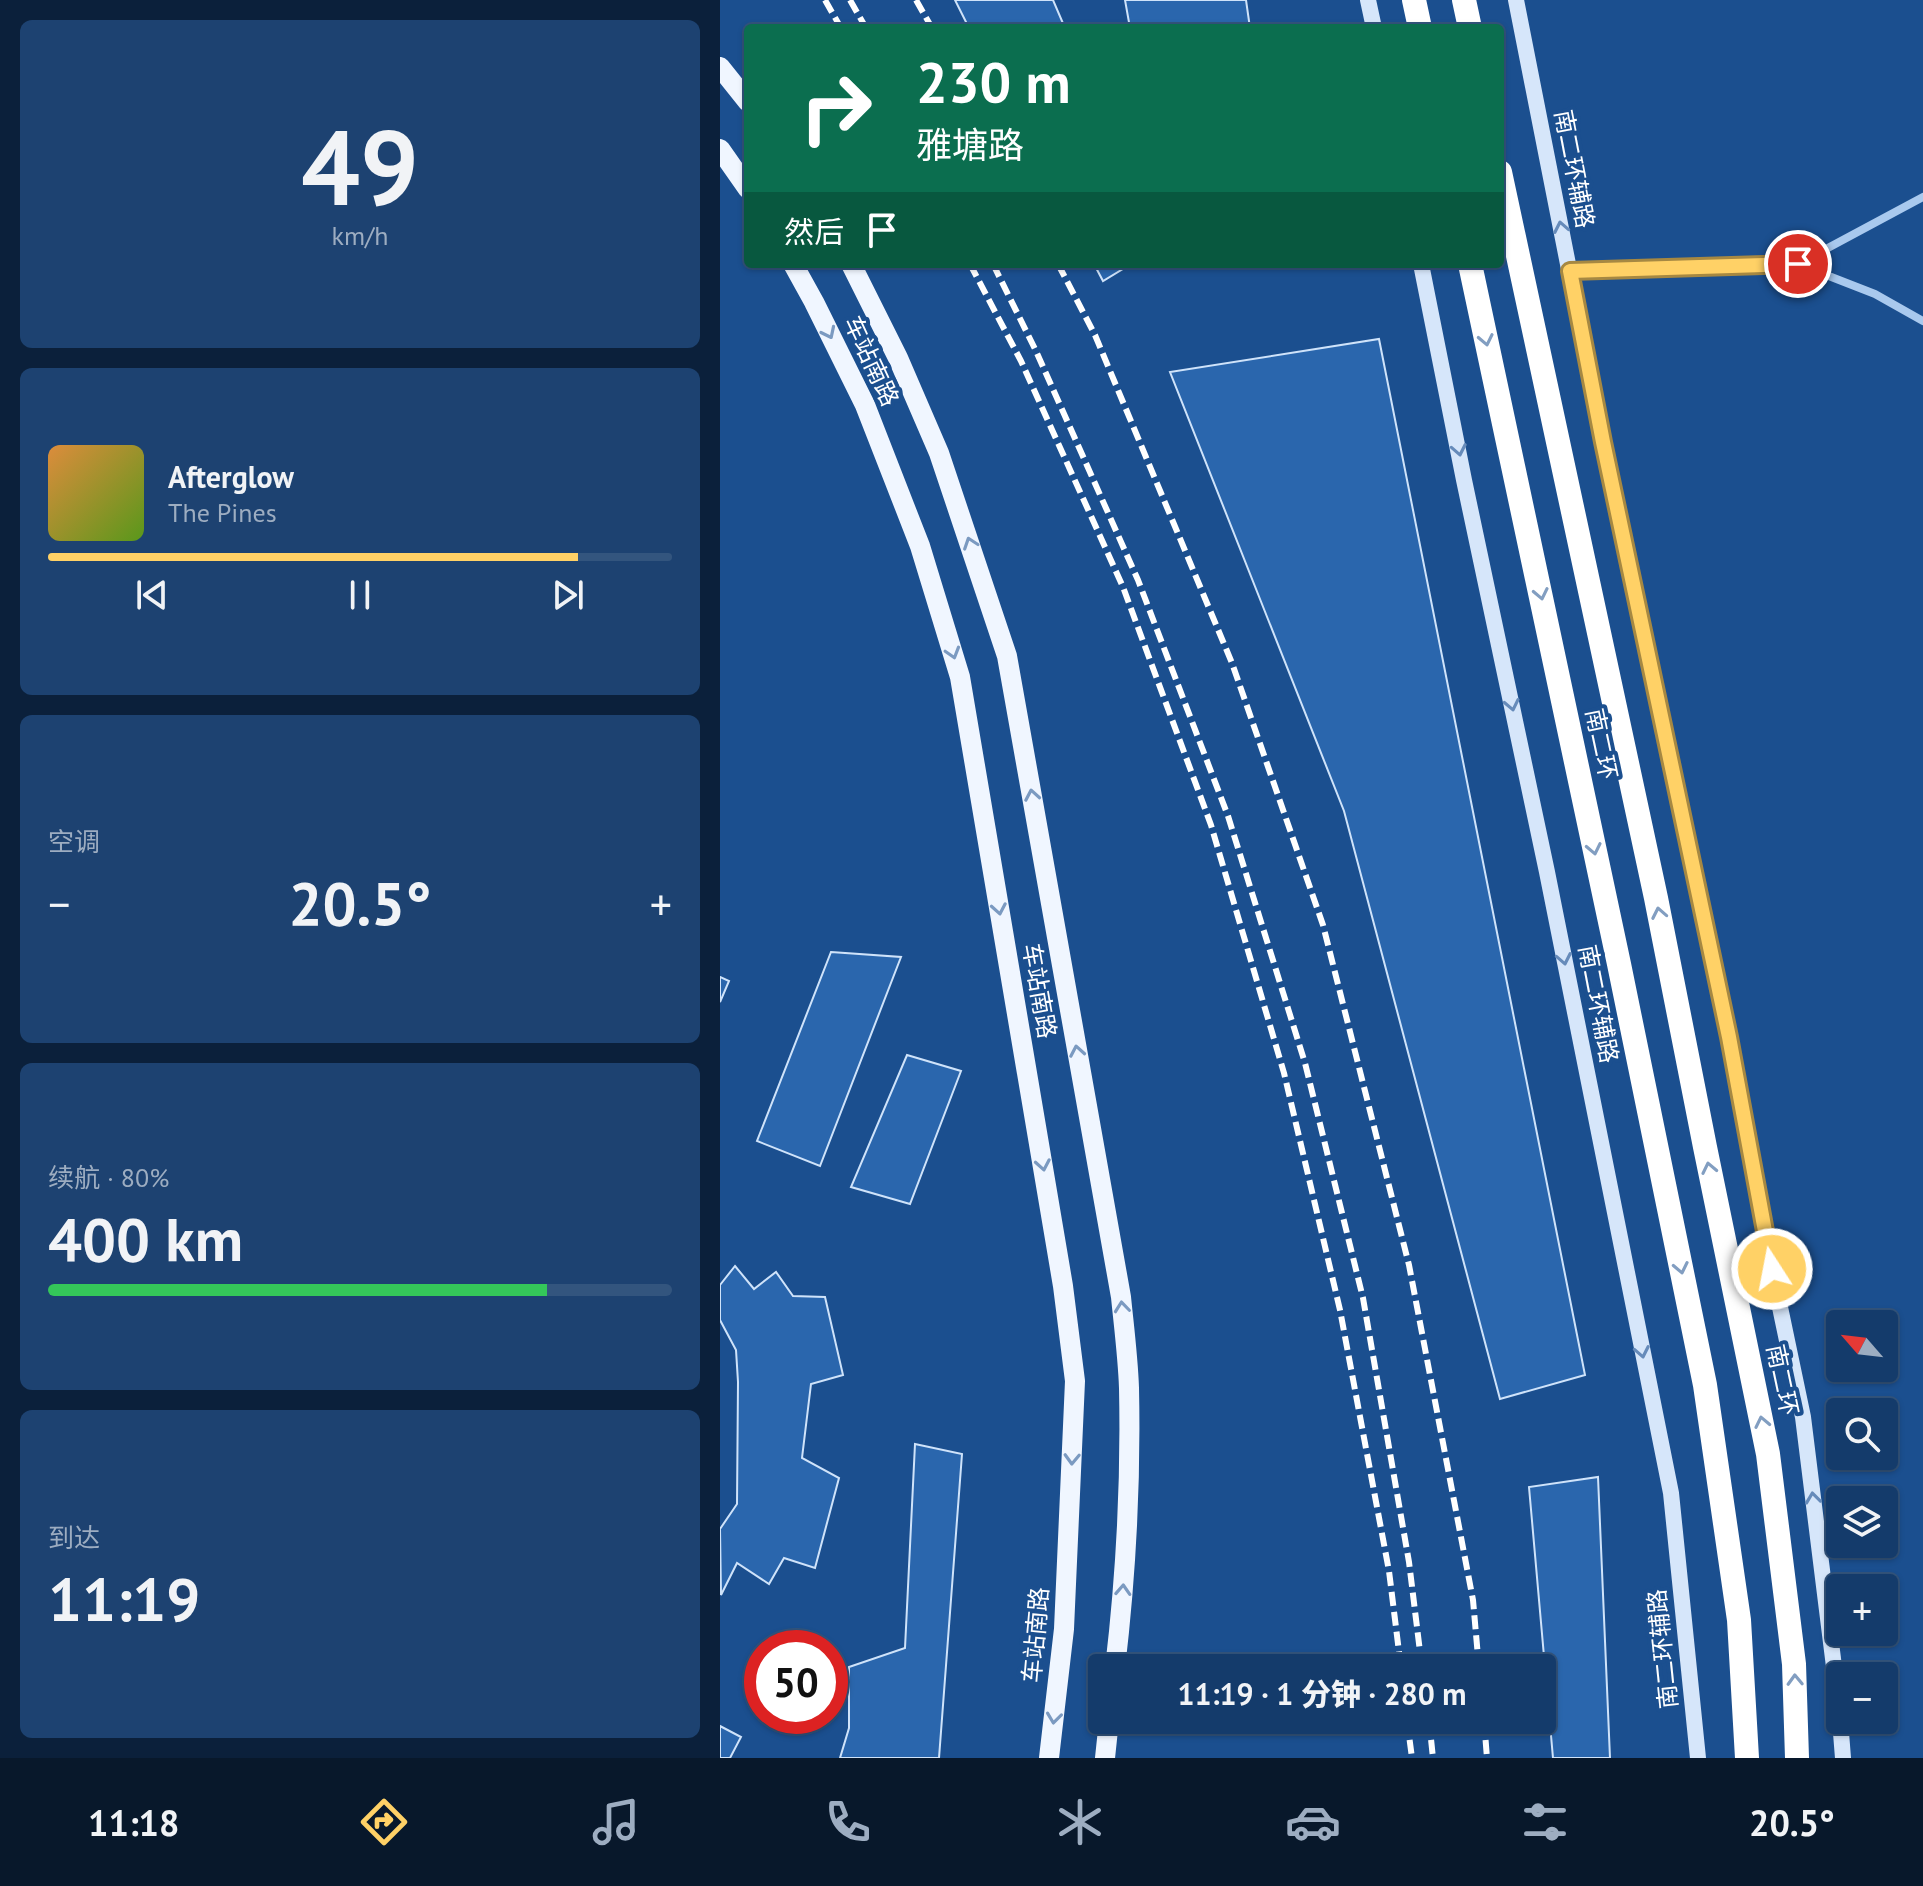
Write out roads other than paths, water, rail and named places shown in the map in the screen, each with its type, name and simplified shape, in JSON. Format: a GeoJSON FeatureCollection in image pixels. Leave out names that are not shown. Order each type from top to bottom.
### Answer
{"type":"FeatureCollection","features":[{"type":"Feature","properties":{"kind":"highway"},"geometry":{"type":"LineString","coordinates":[[1414,0],[1419,24]]}},
{"type":"Feature","properties":{"kind":"highway"},"geometry":{"type":"LineString","coordinates":[[1464,0],[1469,24]]}},
{"type":"Feature","properties":{"kind":"highway","name":"南二环"},"geometry":{"type":"LineString","coordinates":[[1504,191],[1656,898],[1768,1454],[1794,1664],[1797,1758]]}},
{"type":"Feature","properties":{"kind":"highway","name":"南二环"},"geometry":{"type":"LineString","coordinates":[[1471,268],[1705,1385],[1739,1620],[1747,1758]]}},
{"type":"Feature","properties":{"kind":"main road"},"geometry":{"type":"LineString","coordinates":[[1368,0],[1373,24]]}},
{"type":"Feature","properties":{"kind":"main road","name":"南二环辅路"},"geometry":{"type":"LineString","coordinates":[[1516,0],[1603,442],[1729,1037],[1803,1417],[1833,1662]]}},
{"type":"Feature","properties":{"kind":"main road"},"geometry":{"type":"LineString","coordinates":[[720,67],[744,97]]}},
{"type":"Feature","properties":{"kind":"main road"},"geometry":{"type":"LineString","coordinates":[[720,149],[744,183]]}},
{"type":"Feature","properties":{"kind":"main road","name":"车站南路"},"geometry":{"type":"LineString","coordinates":[[795,268],[865,405],[920,546],[960,677],[1063,1286],[1075,1381],[1064,1629],[1049,1758]]}},
{"type":"Feature","properties":{"kind":"main road","name":"车站南路"},"geometry":{"type":"LineString","coordinates":[[853,268],[898,358],[939,453],[1007,656],[1121,1297],[1129,1385],[1129,1475],[1117,1654]]}},
{"type":"Feature","properties":{"kind":"main road","name":"南二环辅路"},"geometry":{"type":"LineString","coordinates":[[1422,268],[1671,1493],[1698,1758]]}},
{"type":"Feature","properties":{"kind":"main road"},"geometry":{"type":"LineString","coordinates":[[1105,1758],[1108,1734]]}},
{"type":"Feature","properties":{"kind":"main road","name":"南二环辅路"},"geometry":{"type":"LineString","coordinates":[[1841,1734],[1843,1758]]}},
{"type":"Feature","properties":{"kind":"street"},"geometry":{"type":"LineString","coordinates":[[1798,264],[1923,197]]}},
{"type":"Feature","properties":{"kind":"street"},"geometry":{"type":"LineString","coordinates":[[1570,271],[1798,264],[1875,294],[1923,321]]}},
{"type":"Feature","properties":{"kind":"railway"},"geometry":{"type":"LineString","coordinates":[[825,0],[839,24]]}},
{"type":"Feature","properties":{"kind":"railway"},"geometry":{"type":"LineString","coordinates":[[850,0],[864,24]]}},
{"type":"Feature","properties":{"kind":"railway"},"geometry":{"type":"LineString","coordinates":[[916,0],[930,24]]}},
{"type":"Feature","properties":{"kind":"railway"},"geometry":{"type":"LineString","coordinates":[[972,268],[1021,361],[1123,587],[1211,825],[1284,1073],[1340,1310],[1389,1571],[1399,1654]]}},
{"type":"Feature","properties":{"kind":"railway"},"geometry":{"type":"LineString","coordinates":[[995,268],[1036,351],[1138,580],[1228,816],[1305,1063],[1363,1298],[1409,1562],[1420,1654]]}},
{"type":"Feature","properties":{"kind":"railway"},"geometry":{"type":"LineString","coordinates":[[1060,268],[1095,335],[1232,663],[1323,925],[1409,1265],[1473,1600],[1478,1654]]}},
{"type":"Feature","properties":{"kind":"railway"},"geometry":{"type":"LineString","coordinates":[[1409,1734],[1412,1758]]}},
{"type":"Feature","properties":{"kind":"railway"},"geometry":{"type":"LineString","coordinates":[[1430,1734],[1433,1758]]}},
{"type":"Feature","properties":{"kind":"railway"},"geometry":{"type":"LineString","coordinates":[[1485,1734],[1487,1758]]}}]}
